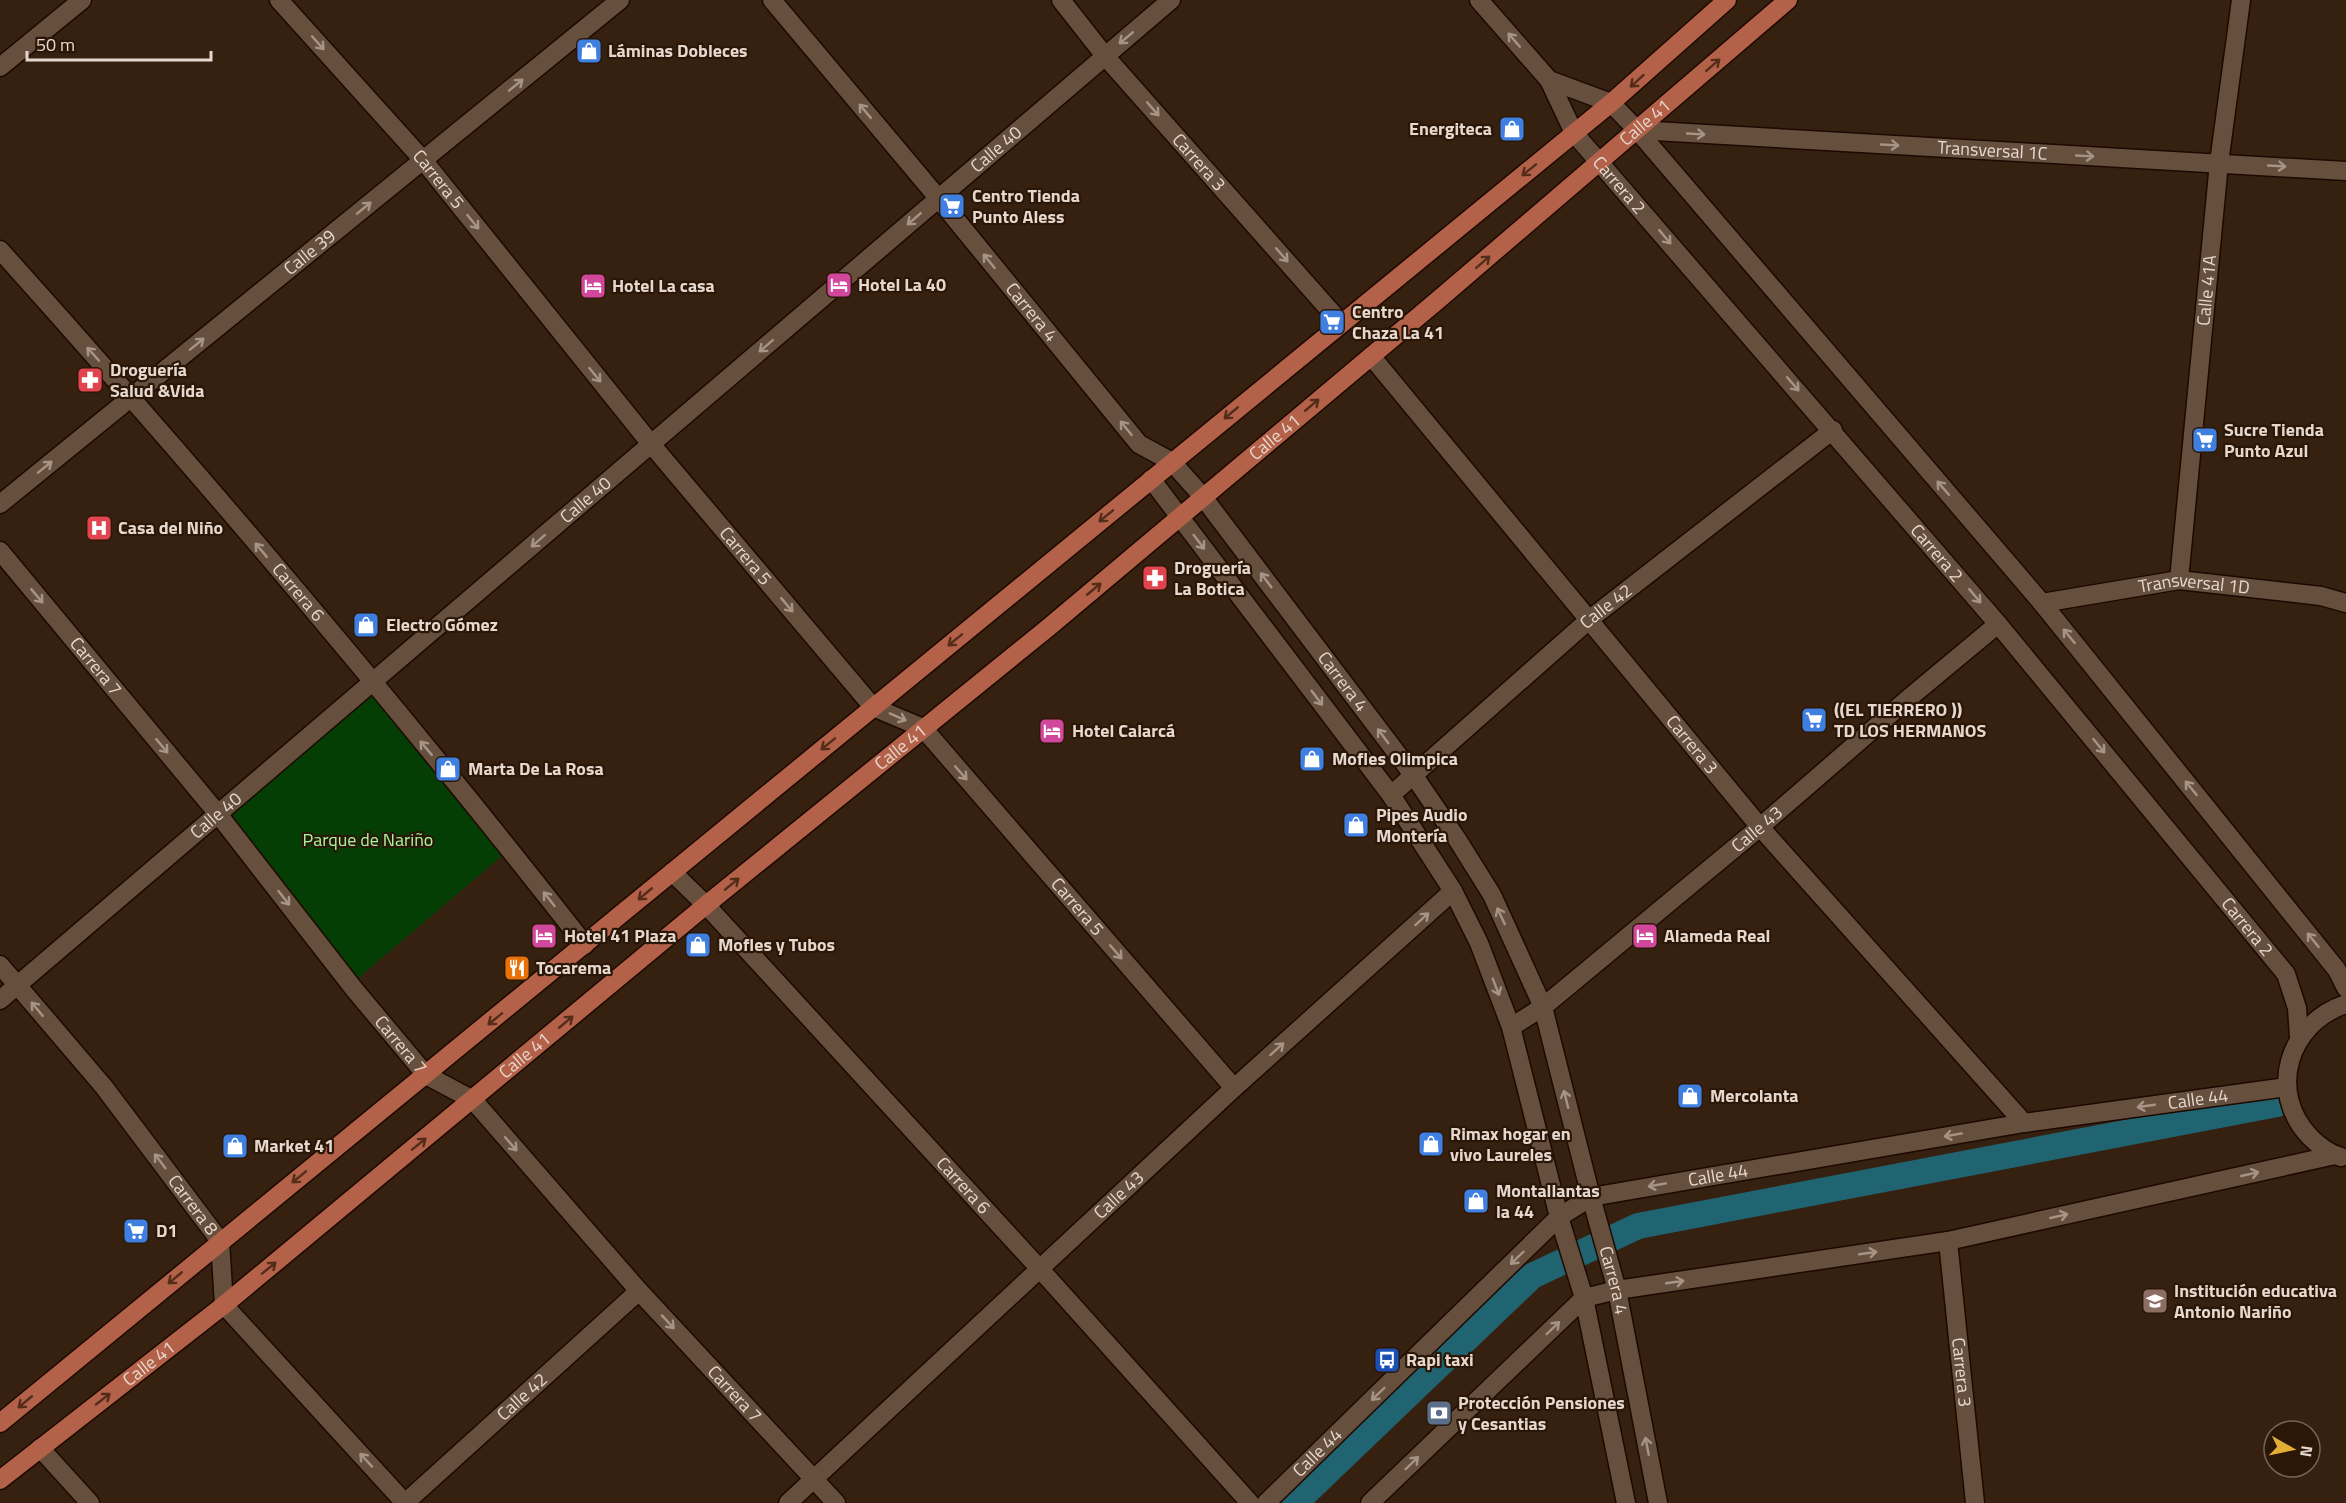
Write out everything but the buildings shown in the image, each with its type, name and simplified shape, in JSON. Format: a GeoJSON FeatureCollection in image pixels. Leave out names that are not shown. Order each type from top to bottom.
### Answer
{"type":"FeatureCollection","features":[{"type":"Feature","properties":{"kind":"main road","name":"Calle 41"},"geometry":{"type":"LineString","coordinates":[[0,1423],[1611,103],[1728,0]]}},
{"type":"Feature","properties":{"kind":"main road","name":"Calle 41"},"geometry":{"type":"LineString","coordinates":[[0,1480],[224,1305],[706,905],[1049,627],[1788,0]]}},
{"type":"Feature","properties":{"kind":"street"},"geometry":{"type":"LineString","coordinates":[[0,67],[82,0]]}},
{"type":"Feature","properties":{"kind":"street","name":"Carrera 5"},"geometry":{"type":"LineString","coordinates":[[279,0],[423,160],[651,444],[873,706],[923,728],[1234,1088]]}},
{"type":"Feature","properties":{"kind":"street","name":"Calle 39"},"geometry":{"type":"LineString","coordinates":[[0,504],[620,0]]}},
{"type":"Feature","properties":{"kind":"street","name":"Carrera 4"},"geometry":{"type":"LineString","coordinates":[[772,0],[939,198],[1139,444],[1172,462],[1203,497],[1414,776],[1458,839],[1491,895],[1544,1007],[1590,1197],[1617,1290],[1658,1503]]}},
{"type":"Feature","properties":{"kind":"street","name":"Carrera 3"},"geometry":{"type":"LineString","coordinates":[[1061,0],[1105,56],[1341,322]]}},
{"type":"Feature","properties":{"kind":"street","name":"Calle 40"},"geometry":{"type":"LineString","coordinates":[[0,1000],[1171,0]]}},
{"type":"Feature","properties":{"kind":"street","name":"Carrera 2"},"geometry":{"type":"LineString","coordinates":[[1479,0],[1549,80],[1574,133],[1600,160],[1998,624],[2286,974],[2297,1008],[2299,1037]]}},
{"type":"Feature","properties":{"kind":"street","name":"Calle 41A"},"geometry":{"type":"LineString","coordinates":[[2179,580],[2219,163],[2241,0]]}},
{"type":"Feature","properties":{"kind":"street","name":"Carrera 2"},"geometry":{"type":"LineString","coordinates":[[1549,80],[1611,103],[1637,130],[2042,603],[2337,970],[2346,988]]}},
{"type":"Feature","properties":{"kind":"street","name":"Transversal 1C"},"geometry":{"type":"LineString","coordinates":[[1637,130],[2346,171]]}},
{"type":"Feature","properties":{"kind":"street","name":"Carrera 6"},"geometry":{"type":"LineString","coordinates":[[0,250],[132,397],[372,682],[512,852],[585,945]]}},
{"type":"Feature","properties":{"kind":"street","name":"Carrera 3"},"geometry":{"type":"LineString","coordinates":[[1371,356],[1760,827],[2024,1123]]}},
{"type":"Feature","properties":{"kind":"street","name":"Calle 42"},"geometry":{"type":"LineString","coordinates":[[1391,795],[1590,619],[1833,430]]}},
{"type":"Feature","properties":{"kind":"street","name":"Carrera 4"},"geometry":{"type":"LineString","coordinates":[[1151,479],[1391,795],[1453,891],[1479,943],[1511,1027],[1559,1217],[1582,1290],[1626,1503]]}},
{"type":"Feature","properties":{"kind":"street","name":"Carrera 7"},"geometry":{"type":"LineString","coordinates":[[0,551],[218,814],[354,989],[426,1075],[473,1100],[639,1291],[836,1503]]}},
{"type":"Feature","properties":{"kind":"street","name":"Transversal 1D"},"geometry":{"type":"LineString","coordinates":[[2042,603],[2179,580],[2321,596],[2346,603]]}},
{"type":"Feature","properties":{"kind":"street","name":"Calle 43"},"geometry":{"type":"LineString","coordinates":[[1511,1027],[1544,1007],[1998,624]]}},
{"type":"Feature","properties":{"kind":"street","name":"Carrera 6"},"geometry":{"type":"LineString","coordinates":[[672,872],[706,905],[1039,1268],[1250,1503]]}},
{"type":"Feature","properties":{"kind":"street","name":"Calle 43"},"geometry":{"type":"LineString","coordinates":[[788,1503],[1234,1088],[1453,891]]}},
{"type":"Feature","properties":{"kind":"street","name":"Carrera 8"},"geometry":{"type":"LineString","coordinates":[[0,965],[104,1087],[220,1241],[224,1305]]}},
{"type":"Feature","properties":{"kind":"street"},"geometry":{"type":"LineString","coordinates":[[2340,1156],[2316,1143],[2301,1128],[2292,1109],[2287,1087],[2289,1062],[2299,1037],[2313,1021],[2331,1008],[2346,1004]]}},
{"type":"Feature","properties":{"kind":"street","name":"Calle 44"},"geometry":{"type":"LineString","coordinates":[[1266,1503],[1559,1217],[1590,1197],[2024,1123],[2287,1087]]}},
{"type":"Feature","properties":{"kind":"street"},"geometry":{"type":"LineString","coordinates":[[1370,1503],[1582,1290],[1617,1290],[1948,1241],[2340,1156]]}},
{"type":"Feature","properties":{"kind":"street","name":"Carrera 3"},"geometry":{"type":"LineString","coordinates":[[1948,1241],[1975,1503]]}},
{"type":"Feature","properties":{"kind":"street","name":"Calle 42"},"geometry":{"type":"LineString","coordinates":[[405,1503],[639,1291]]}},
{"type":"Feature","properties":{"kind":"street"},"geometry":{"type":"LineString","coordinates":[[224,1305],[405,1503]]}},
{"type":"Feature","properties":{"kind":"street"},"geometry":{"type":"LineString","coordinates":[[40,1448],[90,1503]]}},
{"type":"Feature","properties":{"kind":"green space","name":"Parque de Nariño"},"geometry":{"type":"Polygon","coordinates":[[[371,691],[503,855],[356,980],[228,817],[371,691]]]}},
{"type":"Feature","properties":{"kind":"waterway"},"geometry":{"type":"LineString","coordinates":[[1295,1503],[1532,1276],[1638,1226],[2277,1104]]}},
{"type":"Feature","properties":{"kind":"place","name":"Láminas Dobleces"},"geometry":{"type":"Point","coordinates":[589,51]}},
{"type":"Feature","properties":{"kind":"place","name":"Energiteca"},"geometry":{"type":"Point","coordinates":[1512,129]}},
{"type":"Feature","properties":{"kind":"place","name":"Centro Tienda Punto Aless"},"geometry":{"type":"Point","coordinates":[952,206]}},
{"type":"Feature","properties":{"kind":"place","name":"Hotel La 40"},"geometry":{"type":"Point","coordinates":[839,285]}},
{"type":"Feature","properties":{"kind":"place","name":"Hotel La casa"},"geometry":{"type":"Point","coordinates":[593,286]}},
{"type":"Feature","properties":{"kind":"place","name":"Centro Chaza La 41"},"geometry":{"type":"Point","coordinates":[1332,322]}},
{"type":"Feature","properties":{"kind":"place","name":"Droguería Salud &Vida"},"geometry":{"type":"Point","coordinates":[90,380]}},
{"type":"Feature","properties":{"kind":"place","name":"Sucre Tienda Punto Azul"},"geometry":{"type":"Point","coordinates":[2205,440]}},
{"type":"Feature","properties":{"kind":"place","name":"Casa del Niño"},"geometry":{"type":"Point","coordinates":[99,528]}},
{"type":"Feature","properties":{"kind":"place","name":"Droguería La Botica"},"geometry":{"type":"Point","coordinates":[1155,578]}},
{"type":"Feature","properties":{"kind":"place","name":"Electro Gómez"},"geometry":{"type":"Point","coordinates":[366,625]}},
{"type":"Feature","properties":{"kind":"place","name":"((EL TIERRERO )) TD LOS HERMANOS"},"geometry":{"type":"Point","coordinates":[1814,720]}},
{"type":"Feature","properties":{"kind":"place","name":"Hotel Calarcá"},"geometry":{"type":"Point","coordinates":[1052,731]}},
{"type":"Feature","properties":{"kind":"place","name":"Mofles Olimpica"},"geometry":{"type":"Point","coordinates":[1312,759]}},
{"type":"Feature","properties":{"kind":"place","name":"Marta De La Rosa"},"geometry":{"type":"Point","coordinates":[448,769]}},
{"type":"Feature","properties":{"kind":"place","name":"Pipes Audio Montería"},"geometry":{"type":"Point","coordinates":[1356,825]}},
{"type":"Feature","properties":{"kind":"place","name":"Hotel 41 Plaza"},"geometry":{"type":"Point","coordinates":[544,936]}},
{"type":"Feature","properties":{"kind":"place","name":"Alameda Real"},"geometry":{"type":"Point","coordinates":[1645,936]}},
{"type":"Feature","properties":{"kind":"place","name":"Mofles y Tubos"},"geometry":{"type":"Point","coordinates":[698,945]}},
{"type":"Feature","properties":{"kind":"place","name":"Tocarema"},"geometry":{"type":"Point","coordinates":[517,968]}},
{"type":"Feature","properties":{"kind":"place","name":"Mercolanta"},"geometry":{"type":"Point","coordinates":[1690,1096]}},
{"type":"Feature","properties":{"kind":"place","name":"Rimax hogar en vivo Laureles"},"geometry":{"type":"Point","coordinates":[1431,1144]}},
{"type":"Feature","properties":{"kind":"place","name":"Market 41"},"geometry":{"type":"Point","coordinates":[235,1146]}},
{"type":"Feature","properties":{"kind":"place","name":"Montallantas la 44"},"geometry":{"type":"Point","coordinates":[1476,1201]}},
{"type":"Feature","properties":{"kind":"place","name":"D1"},"geometry":{"type":"Point","coordinates":[136,1231]}},
{"type":"Feature","properties":{"kind":"place","name":"Institución educativa Antonio Nariño"},"geometry":{"type":"Point","coordinates":[2155,1301]}},
{"type":"Feature","properties":{"kind":"place","name":"Rapi taxi"},"geometry":{"type":"Point","coordinates":[1387,1360]}},
{"type":"Feature","properties":{"kind":"place","name":"Protección Pensiones y Cesantias"},"geometry":{"type":"Point","coordinates":[1439,1413]}}]}
